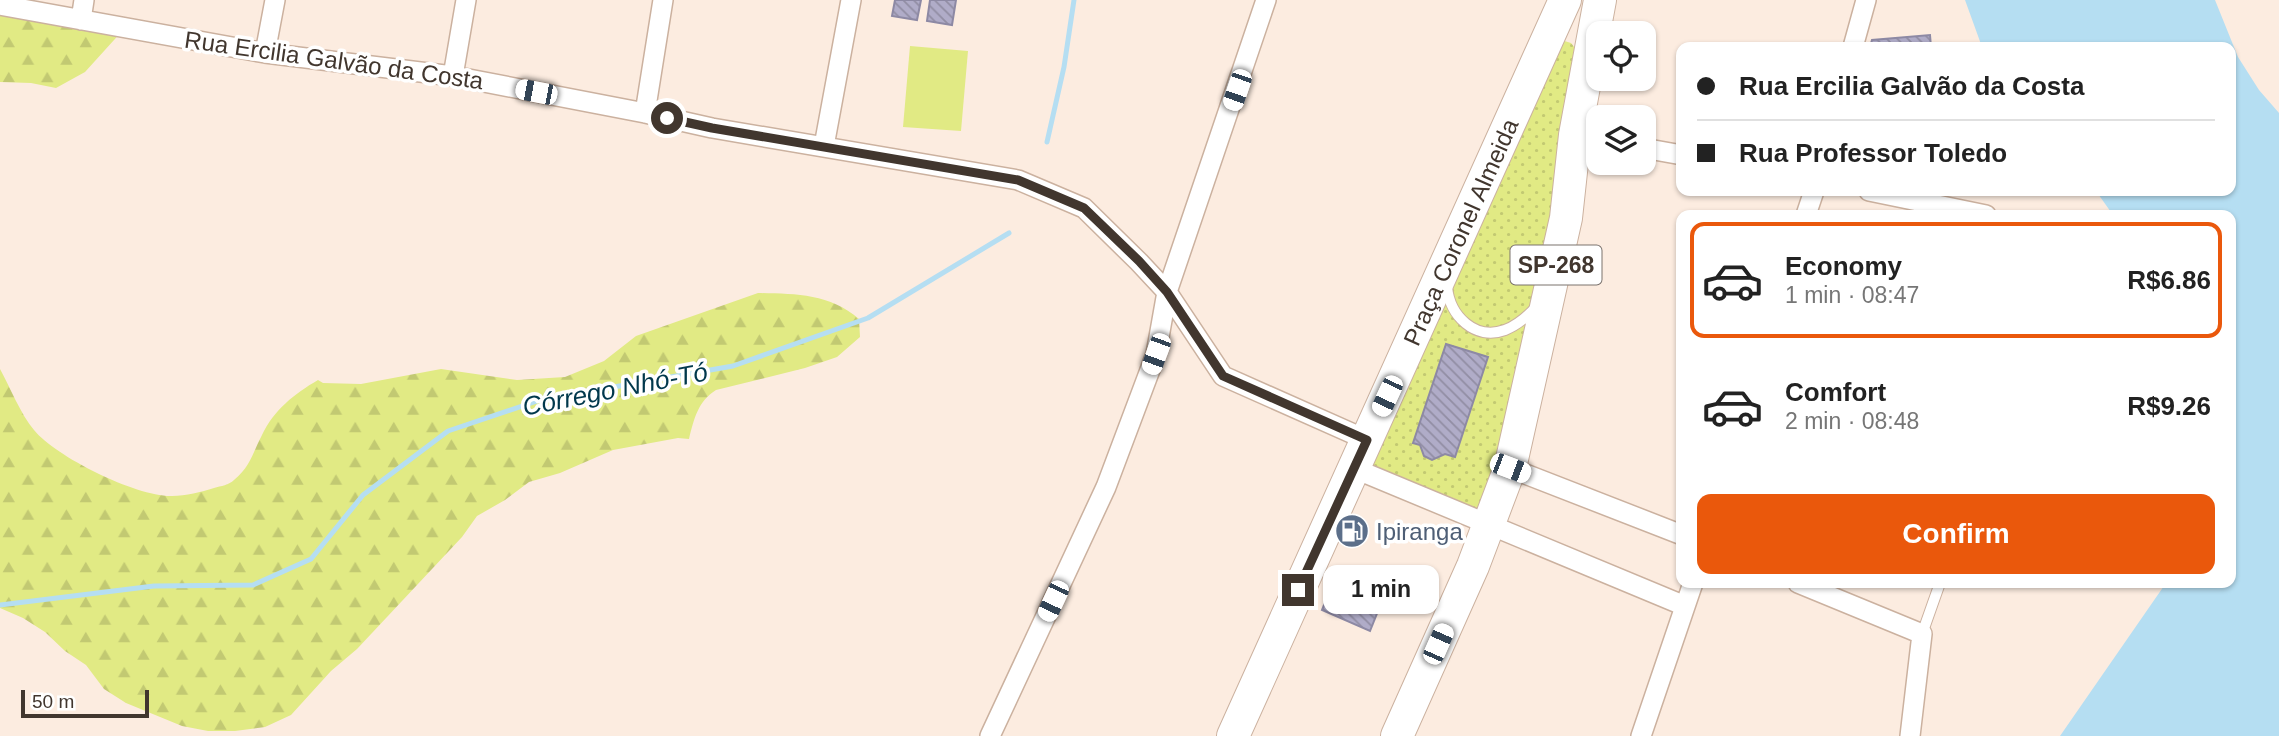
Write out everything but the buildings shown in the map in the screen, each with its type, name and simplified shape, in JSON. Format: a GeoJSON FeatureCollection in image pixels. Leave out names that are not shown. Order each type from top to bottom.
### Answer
{"type":"FeatureCollection","features":[{"type":"Feature","properties":{"kind":"main road","name":"SP-268"},"geometry":{"type":"LineString","coordinates":[[1589,105],[1600,0]]}},
{"type":"Feature","properties":{"kind":"main road","name":"Praça Coronel Almeida"},"geometry":{"type":"LineString","coordinates":[[1233,736],[1561,12]]}},
{"type":"Feature","properties":{"kind":"main road","name":"SP-268"},"geometry":{"type":"LineString","coordinates":[[1397,736],[1489,526],[1510,468],[1586,137]]}},
{"type":"Feature","properties":{"kind":"street"},"geometry":{"type":"LineString","coordinates":[[81,20],[84,0]]}},
{"type":"Feature","properties":{"kind":"street"},"geometry":{"type":"LineString","coordinates":[[265,53],[275,0]]}},
{"type":"Feature","properties":{"kind":"street"},"geometry":{"type":"LineString","coordinates":[[453,76],[466,0]]}},
{"type":"Feature","properties":{"kind":"street"},"geometry":{"type":"LineString","coordinates":[[645,113],[663,0]]}},
{"type":"Feature","properties":{"kind":"street"},"geometry":{"type":"LineString","coordinates":[[824,146],[851,0]]}},
{"type":"Feature","properties":{"kind":"street"},"geometry":{"type":"LineString","coordinates":[[998,733],[1106,487],[1156,354],[1167,292],[1266,0]]}},
{"type":"Feature","properties":{"kind":"street"},"geometry":{"type":"LineString","coordinates":[[1854,42],[1866,0]]}},
{"type":"Feature","properties":{"kind":"street","name":"Rua Ercilia Galvão da Costa"},"geometry":{"type":"LineString","coordinates":[[0,5],[265,53],[453,76],[712,128],[1018,180],[1084,208],[1167,292],[1223,376],[1367,440]]}},
{"type":"Feature","properties":{"kind":"street"},"geometry":{"type":"LineString","coordinates":[[1656,150],[1676,154]]}},
{"type":"Feature","properties":{"kind":"street"},"geometry":{"type":"LineString","coordinates":[[1893,196],[1962,210]]}},
{"type":"Feature","properties":{"kind":"street"},"geometry":{"type":"LineString","coordinates":[[1353,468],[1685,606]]}},
{"type":"Feature","properties":{"kind":"street"},"geometry":{"type":"LineString","coordinates":[[1510,468],[1676,533]]}},
{"type":"Feature","properties":{"kind":"street"},"geometry":{"type":"LineString","coordinates":[[1641,736],[1691,588]]}},
{"type":"Feature","properties":{"kind":"street"},"geometry":{"type":"LineString","coordinates":[[1810,588],[1922,634],[1910,736]]}},
{"type":"Feature","properties":{"kind":"lane"},"geometry":{"type":"LineString","coordinates":[[1447,262],[1448,295],[1452,309],[1460,320],[1471,328],[1486,332],[1503,330],[1519,323],[1550,291]]}},
{"type":"Feature","properties":{"kind":"lane"},"geometry":{"type":"LineString","coordinates":[[1922,634],[1938,588]]}},
{"type":"Feature","properties":{"kind":"green space"},"geometry":{"type":"Polygon","coordinates":[[[0,14],[26,20],[110,21],[124,29],[85,72],[56,88],[31,83],[0,82],[0,14]]]}},
{"type":"Feature","properties":{"kind":"green space"},"geometry":{"type":"Polygon","coordinates":[[[1558,39],[1571,43],[1575,48],[1570,149],[1486,520],[1358,466],[1558,39]]]}},
{"type":"Feature","properties":{"kind":"green space"},"geometry":{"type":"Polygon","coordinates":[[[910,46],[968,51],[961,131],[903,127],[910,46]]]}},
{"type":"Feature","properties":{"kind":"green space"},"geometry":{"type":"Polygon","coordinates":[[[758,293],[811,297],[836,304],[859,319],[860,337],[837,357],[805,368],[716,390],[701,405],[689,439],[678,438],[613,450],[560,473],[529,482],[477,516],[462,537],[291,715],[265,727],[208,731],[182,726],[126,703],[104,689],[86,665],[65,651],[45,632],[0,608],[0,369],[29,424],[60,452],[98,474],[139,490],[157,495],[183,495],[225,485],[240,475],[279,410],[318,380],[323,383],[361,384],[441,369],[517,380],[565,377],[604,361],[636,336],[758,293]]]}},
{"type":"Feature","properties":{"kind":"water"},"geometry":{"type":"Polygon","coordinates":[[[1965,0],[2215,0],[2232,42],[1980,42],[1965,0]]]}},
{"type":"Feature","properties":{"kind":"water"},"geometry":{"type":"Polygon","coordinates":[[[2236,52],[2259,90],[2279,113],[2279,736],[2060,736],[2163,588],[2236,588],[2236,210],[2109,210],[2100,196],[2236,196],[2236,52]]]}},
{"type":"Feature","properties":{"kind":"waterway","name":"Córrego Nhó-Tó"},"geometry":{"type":"LineString","coordinates":[[1047,142],[1064,67],[1074,0]]}},
{"type":"Feature","properties":{"kind":"waterway","name":"Córrego Nhó-Tó"},"geometry":{"type":"LineString","coordinates":[[0,605],[154,586],[253,585],[311,559],[363,495],[448,431],[540,400],[733,366],[868,318],[1009,233]]}},
{"type":"Feature","properties":{"kind":"place","name":"Ipiranga"},"geometry":{"type":"Point","coordinates":[1352,531]}},
{"type":"Feature","properties":{"kind":"route"},"geometry":{"type":"LineString","coordinates":[[667,118],[1018,180],[1084,208],[1167,292],[1223,376],[1367,440],[1298,590]]}}]}
